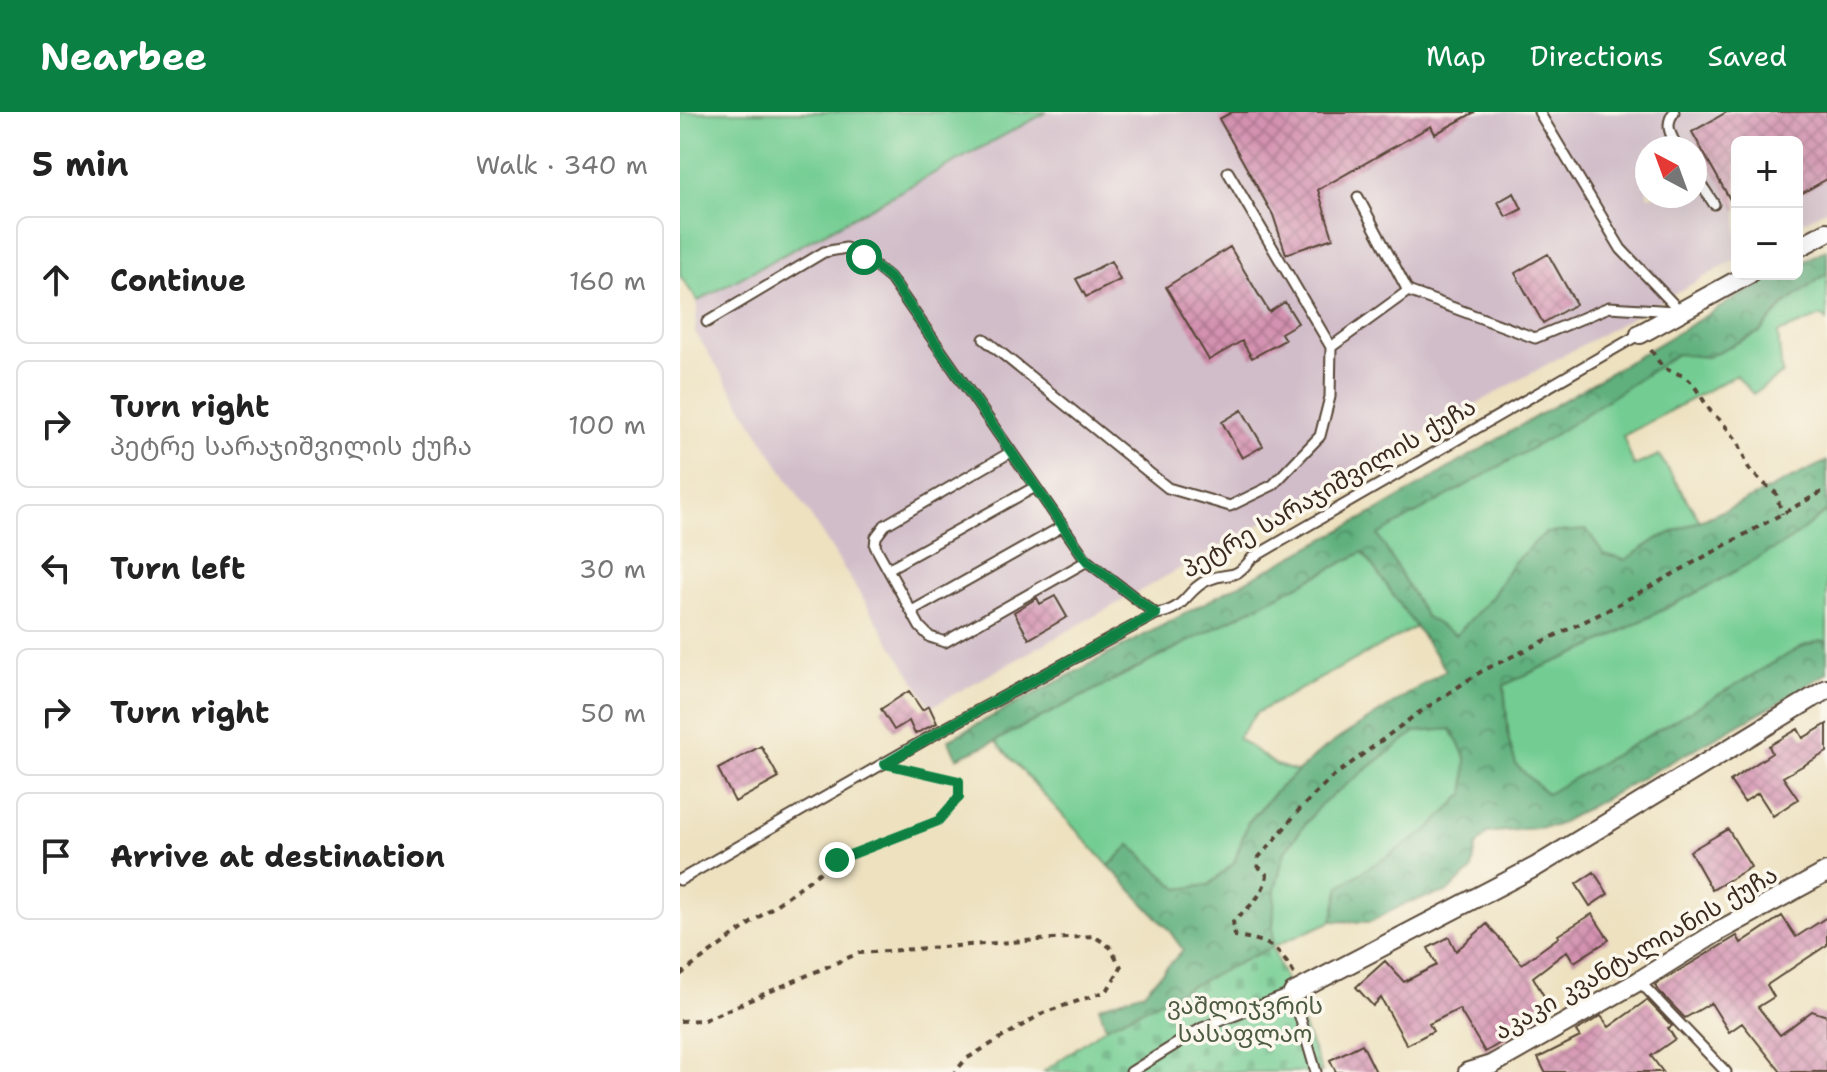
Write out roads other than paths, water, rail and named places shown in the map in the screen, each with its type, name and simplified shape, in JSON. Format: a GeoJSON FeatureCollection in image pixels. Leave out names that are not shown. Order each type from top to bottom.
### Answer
{"type":"FeatureCollection","features":[{"type":"Feature","properties":{"kind":"street"},"geometry":{"type":"LineString","coordinates":[[1803,245],[1827,232]]}},
{"type":"Feature","properties":{"kind":"street","name":"პეტრე სარაჯიშვილის ქუჩა"},"geometry":{"type":"LineString","coordinates":[[1640,334],[1738,280]]}},
{"type":"Feature","properties":{"kind":"street"},"geometry":{"type":"LineString","coordinates":[[1298,990],[1537,866],[1827,689]]}},
{"type":"Feature","properties":{"kind":"street","name":"აკაკი კვანტალიანის ქუჩა"},"geometry":{"type":"LineString","coordinates":[[1468,1072],[1491,1065],[1639,981],[1719,931],[1827,872]]}},
{"type":"Feature","properties":{"kind":"lane"},"geometry":{"type":"LineString","coordinates":[[1539,112],[1621,249],[1680,311]]}},
{"type":"Feature","properties":{"kind":"lane"},"geometry":{"type":"LineString","coordinates":[[1672,136],[1668,127],[1674,112]]}},
{"type":"Feature","properties":{"kind":"lane"},"geometry":{"type":"LineString","coordinates":[[984,339],[1168,488],[1230,506],[1273,485],[1320,436],[1330,397],[1331,347],[1228,172]]}},
{"type":"Feature","properties":{"kind":"lane"},"geometry":{"type":"LineString","coordinates":[[1707,193],[1714,204]]}},
{"type":"Feature","properties":{"kind":"lane"},"geometry":{"type":"LineString","coordinates":[[1358,197],[1408,291],[1535,338],[1609,307],[1680,311]]}},
{"type":"Feature","properties":{"kind":"lane"},"geometry":{"type":"LineString","coordinates":[[707,322],[824,252],[846,248],[864,257],[891,279],[1087,561],[1156,614]]}},
{"type":"Feature","properties":{"kind":"lane"},"geometry":{"type":"LineString","coordinates":[[1331,347],[1408,291]]}},
{"type":"Feature","properties":{"kind":"lane","name":"პეტრე სარაჯიშვილის ქუჩა"},"geometry":{"type":"LineString","coordinates":[[680,880],[942,730],[1156,614],[1170,612],[1209,579],[1235,575],[1252,558],[1640,334]]}},
{"type":"Feature","properties":{"kind":"lane"},"geometry":{"type":"LineString","coordinates":[[1011,452],[885,525],[876,537],[875,546],[920,627],[930,637],[945,642],[1087,561]]}},
{"type":"Feature","properties":{"kind":"lane"},"geometry":{"type":"LineString","coordinates":[[888,569],[1035,487]]}},
{"type":"Feature","properties":{"kind":"lane"},"geometry":{"type":"LineString","coordinates":[[912,611],[1063,526]]}},
{"type":"Feature","properties":{"kind":"lane"},"geometry":{"type":"LineString","coordinates":[[1639,981],[1726,1072]]}},
{"type":"Feature","properties":{"kind":"lane"},"geometry":{"type":"LineString","coordinates":[[1131,1072],[1202,1028],[1298,990],[1316,1072]]}},
{"type":"Feature","properties":{"kind":"park label","name":"ვაშლიჯვრის სასაფლაო"},"geometry":{"type":"Point","coordinates":[1245,1020]}}]}
